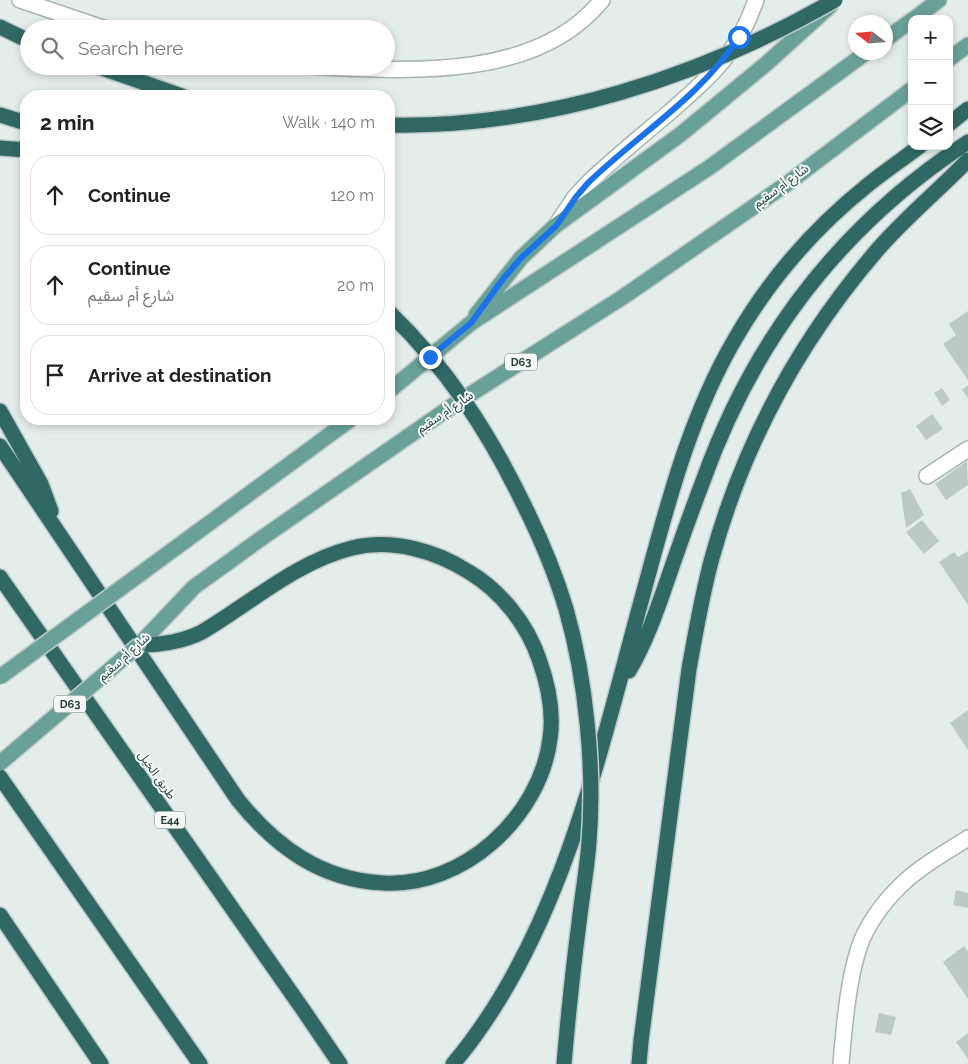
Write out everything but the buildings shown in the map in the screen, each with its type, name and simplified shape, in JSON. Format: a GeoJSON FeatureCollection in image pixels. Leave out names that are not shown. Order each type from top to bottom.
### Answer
{"type":"FeatureCollection","features":[{"type":"Feature","properties":{"kind":"highway"},"geometry":{"type":"LineString","coordinates":[[395,125],[453,123],[499,118],[555,108],[637,87],[725,56],[768,36],[836,0]]}},
{"type":"Feature","properties":{"kind":"highway"},"geometry":{"type":"LineString","coordinates":[[0,27],[20,37]]}},
{"type":"Feature","properties":{"kind":"highway"},"geometry":{"type":"LineString","coordinates":[[121,75],[164,90]]}},
{"type":"Feature","properties":{"kind":"highway"},"geometry":{"type":"LineString","coordinates":[[953,121],[968,109]]}},
{"type":"Feature","properties":{"kind":"highway"},"geometry":{"type":"LineString","coordinates":[[0,115],[20,121]]}},
{"type":"Feature","properties":{"kind":"highway"},"geometry":{"type":"LineString","coordinates":[[616,691],[634,660],[657,609],[721,432],[744,384],[767,344],[805,290],[849,240],[925,171],[968,142]]}},
{"type":"Feature","properties":{"kind":"highway"},"geometry":{"type":"LineString","coordinates":[[0,148],[20,150]]}},
{"type":"Feature","properties":{"kind":"highway"},"geometry":{"type":"LineString","coordinates":[[453,1064],[504,993],[533,935],[562,868],[581,816],[656,541],[699,412],[716,375],[735,339],[772,284],[809,240],[869,184],[915,150]]}},
{"type":"Feature","properties":{"kind":"highway"},"geometry":{"type":"LineString","coordinates":[[639,1064],[689,669],[699,612],[712,557],[729,503],[751,448],[774,399],[794,363],[821,322],[849,283],[880,246],[968,160]]}},
{"type":"Feature","properties":{"kind":"highway"},"geometry":{"type":"LineString","coordinates":[[395,318],[442,368],[481,425],[506,467],[543,544],[566,607],[574,640],[586,722],[590,801],[589,842],[577,935],[564,1064]]}},
{"type":"Feature","properties":{"kind":"highway"},"geometry":{"type":"LineString","coordinates":[[0,411],[40,484],[50,507],[57,532]]}},
{"type":"Feature","properties":{"kind":"highway"},"geometry":{"type":"LineString","coordinates":[[0,446],[238,800],[262,828],[279,844],[304,860],[360,881],[384,883],[431,877],[454,868],[474,856],[510,824],[525,806],[545,762],[550,739],[549,691],[535,647],[524,627],[495,590],[481,579],[442,557],[421,550],[399,546],[376,545],[354,547],[328,555],[303,568],[188,639],[172,643],[139,645]]}},
{"type":"Feature","properties":{"kind":"highway","name":"طريق الخيل"},"geometry":{"type":"LineString","coordinates":[[0,577],[340,1064]]}},
{"type":"Feature","properties":{"kind":"highway"},"geometry":{"type":"LineString","coordinates":[[0,777],[200,1064]]}},
{"type":"Feature","properties":{"kind":"highway"},"geometry":{"type":"LineString","coordinates":[[0,915],[101,1064]]}},
{"type":"Feature","properties":{"kind":"main road"},"geometry":{"type":"LineString","coordinates":[[471,323],[486,300],[521,258],[556,226],[681,134],[766,64],[836,0]]}},
{"type":"Feature","properties":{"kind":"main road"},"geometry":{"type":"LineString","coordinates":[[918,15],[938,0]]}},
{"type":"Feature","properties":{"kind":"main road"},"geometry":{"type":"LineString","coordinates":[[893,34],[908,23]]}},
{"type":"Feature","properties":{"kind":"main road"},"geometry":{"type":"LineString","coordinates":[[953,56],[968,45]]}},
{"type":"Feature","properties":{"kind":"main road"},"geometry":{"type":"LineString","coordinates":[[395,385],[471,323],[710,167],[856,60]]}},
{"type":"Feature","properties":{"kind":"main road","name":"شارع أم سقيم"},"geometry":{"type":"LineString","coordinates":[[0,763],[139,645],[194,587],[258,540],[454,404],[624,297],[788,183],[908,91]]}},
{"type":"Feature","properties":{"kind":"main road"},"geometry":{"type":"LineString","coordinates":[[0,677],[343,425]]}},
{"type":"Feature","properties":{"kind":"street"},"geometry":{"type":"LineString","coordinates":[[20,0],[79,20]]}},
{"type":"Feature","properties":{"kind":"street"},"geometry":{"type":"LineString","coordinates":[[395,69],[459,67],[482,64],[528,52],[570,31],[592,12],[602,0]]}},
{"type":"Feature","properties":{"kind":"street"},"geometry":{"type":"LineString","coordinates":[[556,226],[587,184],[692,93],[713,72],[739,37],[749,19],[756,0]]}},
{"type":"Feature","properties":{"kind":"street"},"geometry":{"type":"LineString","coordinates":[[927,476],[968,449]]}},
{"type":"Feature","properties":{"kind":"street"},"geometry":{"type":"LineString","coordinates":[[840,1064],[855,961],[865,933],[880,908],[900,885],[923,867],[968,838]]}},
{"type":"Feature","properties":{"kind":"route"},"geometry":{"type":"LineString","coordinates":[[430,357],[471,323],[503,279],[521,258],[556,226],[565,211],[587,184],[692,93],[713,72],[739,37]]}}]}
